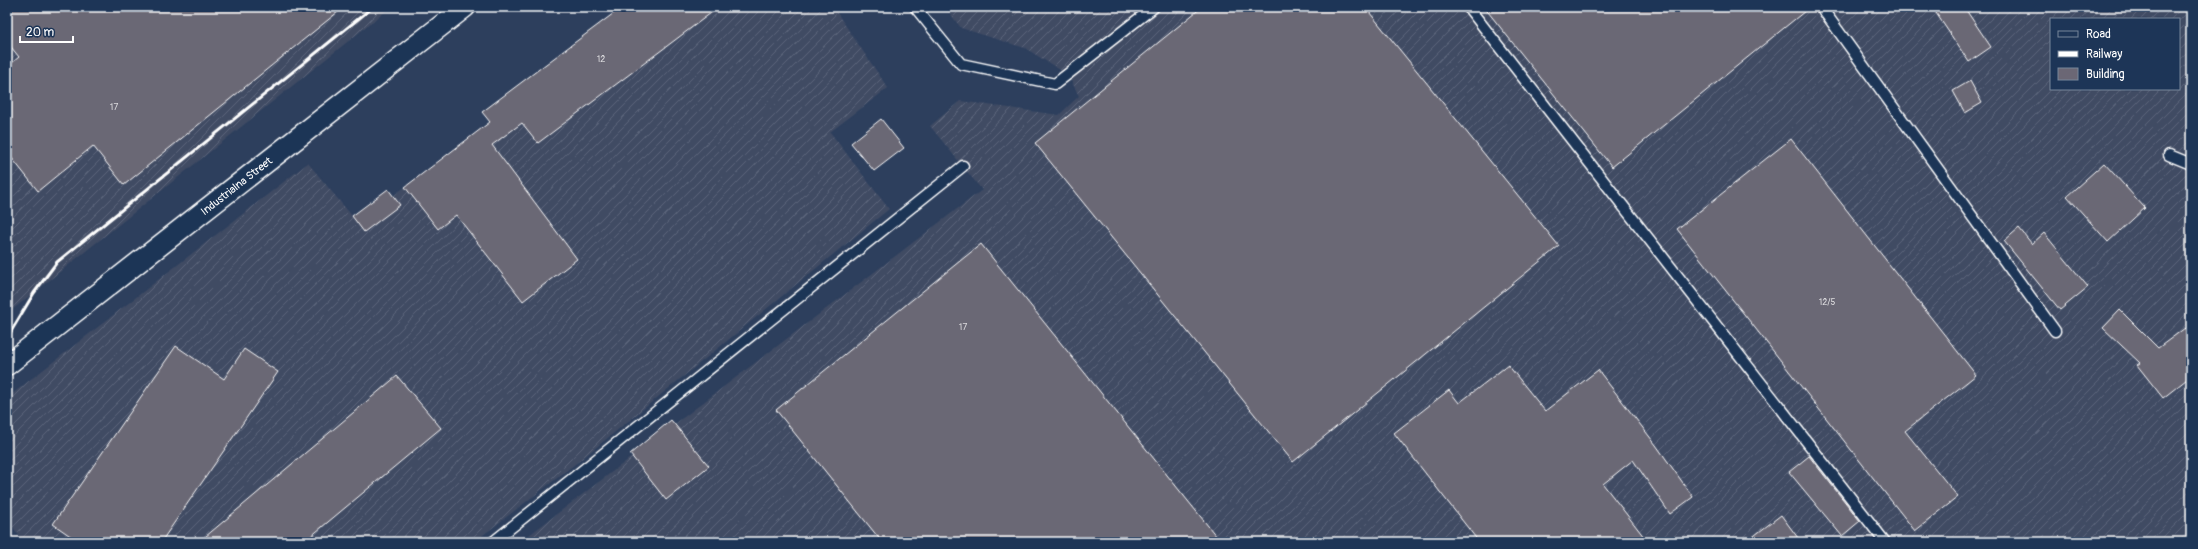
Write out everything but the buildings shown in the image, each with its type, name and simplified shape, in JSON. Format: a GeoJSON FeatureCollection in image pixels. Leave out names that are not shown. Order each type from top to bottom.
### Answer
{"type":"FeatureCollection","features":[{"type":"Feature","properties":{"kind":"street","name":"Industrialna Street"},"geometry":{"type":"LineString","coordinates":[[7,365],[465,7]]}},
{"type":"Feature","properties":{"kind":"lane"},"geometry":{"type":"LineString","coordinates":[[915,7],[961,64],[1055,84],[1154,7]]}},
{"type":"Feature","properties":{"kind":"lane"},"geometry":{"type":"LineString","coordinates":[[1468,7],[1885,542]]}},
{"type":"Feature","properties":{"kind":"lane"},"geometry":{"type":"LineString","coordinates":[[1821,7],[2055,331]]}},
{"type":"Feature","properties":{"kind":"lane"},"geometry":{"type":"LineString","coordinates":[[2169,154],[2191,164]]}},
{"type":"Feature","properties":{"kind":"lane"},"geometry":{"type":"LineString","coordinates":[[493,542],[963,166]]}},
{"type":"Feature","properties":{"kind":"shaded area"},"geometry":{"type":"Polygon","coordinates":[[[7,7],[391,7],[7,314],[7,7]]]}},
{"type":"Feature","properties":{"kind":"shaded area"},"geometry":{"type":"Polygon","coordinates":[[[622,7],[833,7],[888,88],[830,132],[889,209],[583,458],[474,542],[25,542],[19,536],[7,519],[7,398],[308,163],[352,216],[388,189],[393,196],[490,122],[482,112],[622,7]]]}},
{"type":"Feature","properties":{"kind":"shaded area"},"geometry":{"type":"Polygon","coordinates":[[[945,7],[2191,7],[2191,542],[520,542],[982,190],[930,126],[960,101],[1059,115],[1079,96],[1068,75],[1025,48],[961,28],[945,7]]]}},
{"type":"Feature","properties":{"kind":"railway"},"geometry":{"type":"LineString","coordinates":[[7,338],[34,293],[57,262],[373,7]]}}]}
